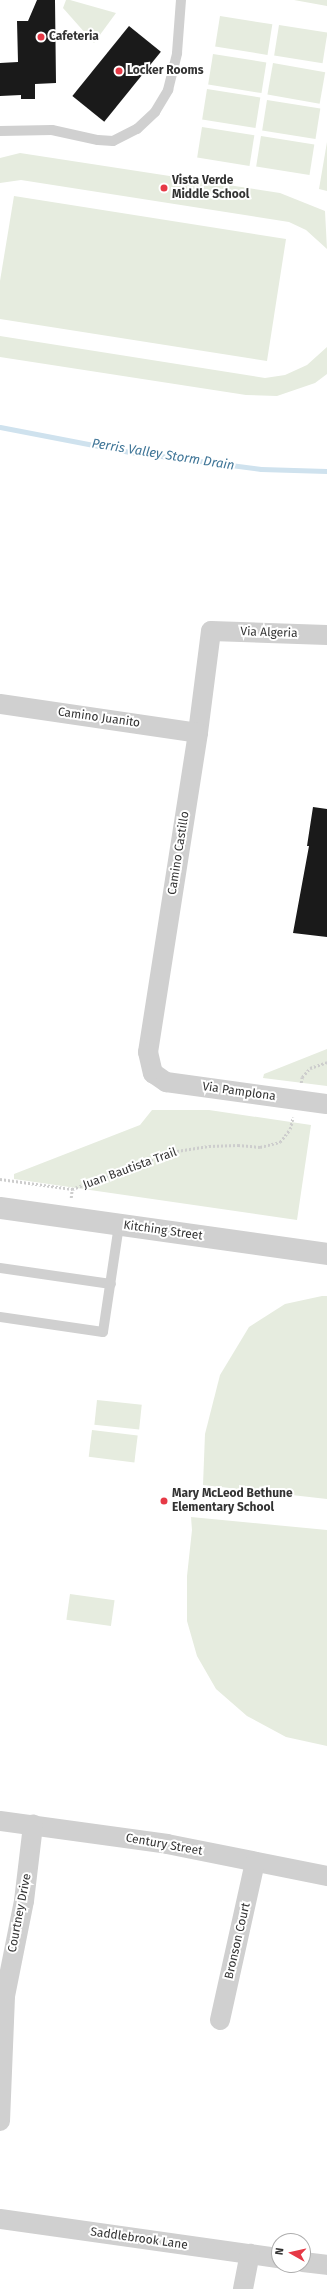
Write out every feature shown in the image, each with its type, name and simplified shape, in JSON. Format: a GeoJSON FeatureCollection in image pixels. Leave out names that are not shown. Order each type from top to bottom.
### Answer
{"type":"FeatureCollection","features":[{"type":"Feature","properties":{"kind":"street","name":"Via Algeria"},"geometry":{"type":"LineString","coordinates":[[211,631],[327,635]]}},
{"type":"Feature","properties":{"kind":"street","name":"Camino Castillo"},"geometry":{"type":"LineString","coordinates":[[153,1073],[148,1052],[198,733],[211,631]]}},
{"type":"Feature","properties":{"kind":"street","name":"Camino Juanito"},"geometry":{"type":"LineString","coordinates":[[0,704],[198,733]]}},
{"type":"Feature","properties":{"kind":"street","name":"Via Pamplona"},"geometry":{"type":"LineString","coordinates":[[153,1073],[166,1082],[327,1104]]}},
{"type":"Feature","properties":{"kind":"street","name":"Kitching Street"},"geometry":{"type":"LineString","coordinates":[[0,1208],[327,1254]]}},
{"type":"Feature","properties":{"kind":"street","name":"Century Street"},"geometry":{"type":"LineString","coordinates":[[0,1821],[167,1844],[327,1876]]}},
{"type":"Feature","properties":{"kind":"street","name":"Courtney Drive"},"geometry":{"type":"LineString","coordinates":[[0,2120],[5,1996],[24,1901],[33,1825]]}},
{"type":"Feature","properties":{"kind":"street","name":"Bronson Court"},"geometry":{"type":"LineString","coordinates":[[220,2020],[255,1862]]}},
{"type":"Feature","properties":{"kind":"street","name":"Saddlebrook Lane"},"geometry":{"type":"LineString","coordinates":[[0,2220],[271,2257]]}},
{"type":"Feature","properties":{"kind":"street"},"geometry":{"type":"LineString","coordinates":[[243,2289],[250,2254]]}},
{"type":"Feature","properties":{"kind":"street"},"geometry":{"type":"LineString","coordinates":[[311,2263],[327,2265]]}},
{"type":"Feature","properties":{"kind":"lane"},"geometry":{"type":"LineString","coordinates":[[0,131],[52,130],[98,140],[113,141],[138,128],[155,112],[168,90],[177,53],[181,0]]}},
{"type":"Feature","properties":{"kind":"lane"},"geometry":{"type":"LineString","coordinates":[[0,1317],[103,1332],[119,1225]]}},
{"type":"Feature","properties":{"kind":"lane"},"geometry":{"type":"LineString","coordinates":[[0,1268],[111,1284]]}},
{"type":"Feature","properties":{"kind":"path","name":"Juan Bautista Trail"},"geometry":{"type":"LineString","coordinates":[[0,1179],[72,1189],[177,1151],[209,1146],[238,1145],[260,1147],[280,1142],[290,1129],[298,1100],[302,1077],[310,1068],[327,1062]]}},
{"type":"Feature","properties":{"kind":"shaded area"},"geometry":{"type":"Polygon","coordinates":[[[66,0],[116,13],[94,43],[63,8],[66,0]]]}},
{"type":"Feature","properties":{"kind":"shaded area"},"geometry":{"type":"Polygon","coordinates":[[[294,0],[327,0],[327,6],[294,0]]]}},
{"type":"Feature","properties":{"kind":"shaded area"},"geometry":{"type":"Polygon","coordinates":[[[220,16],[272,24],[267,55],[215,47],[220,16]]]}},
{"type":"Feature","properties":{"kind":"shaded area"},"geometry":{"type":"Polygon","coordinates":[[[279,25],[327,33],[323,63],[274,56],[279,25]]]}},
{"type":"Feature","properties":{"kind":"shaded area"},"geometry":{"type":"Polygon","coordinates":[[[213,54],[266,62],[261,93],[208,85],[213,54]]]}},
{"type":"Feature","properties":{"kind":"shaded area"},"geometry":{"type":"Polygon","coordinates":[[[273,63],[325,72],[320,104],[267,95],[273,63]]]}},
{"type":"Feature","properties":{"kind":"shaded area"},"geometry":{"type":"Polygon","coordinates":[[[207,89],[260,97],[255,128],[202,120],[207,89]]]}},
{"type":"Feature","properties":{"kind":"shaded area"},"geometry":{"type":"Polygon","coordinates":[[[267,100],[320,108],[315,139],[262,131],[267,100]]]}},
{"type":"Feature","properties":{"kind":"shaded area"},"geometry":{"type":"Polygon","coordinates":[[[202,127],[254,135],[249,166],[197,158],[202,127]]]}},
{"type":"Feature","properties":{"kind":"shaded area"},"geometry":{"type":"Polygon","coordinates":[[[261,136],[314,144],[309,175],[256,167],[261,136]]]}},
{"type":"Feature","properties":{"kind":"shaded area"},"geometry":{"type":"Polygon","coordinates":[[[327,142],[327,191],[319,189],[327,142]]]}},
{"type":"Feature","properties":{"kind":"shaded area"},"geometry":{"type":"Polygon","coordinates":[[[20,153],[280,193],[325,211],[327,249],[306,230],[289,222],[21,180],[0,183],[0,158],[20,153]]]}},
{"type":"Feature","properties":{"kind":"shaded area"},"geometry":{"type":"Polygon","coordinates":[[[14,196],[286,239],[267,361],[0,319],[0,281],[14,196]]]}},
{"type":"Feature","properties":{"kind":"shaded area"},"geometry":{"type":"Polygon","coordinates":[[[0,336],[265,378],[285,375],[307,365],[327,347],[327,374],[315,383],[277,396],[246,395],[0,357],[0,336]]]}},
{"type":"Feature","properties":{"kind":"shaded area"},"geometry":{"type":"Polygon","coordinates":[[[327,1049],[327,1086],[263,1078],[264,1074],[327,1049]]]}},
{"type":"Feature","properties":{"kind":"shaded area"},"geometry":{"type":"Polygon","coordinates":[[[152,1110],[209,1110],[311,1125],[297,1220],[14,1179],[14,1174],[140,1125],[152,1110]]]}},
{"type":"Feature","properties":{"kind":"shaded area"},"geometry":{"type":"Polygon","coordinates":[[[327,1296],[327,1499],[203,1485],[205,1434],[220,1375],[249,1327],[285,1304],[327,1296]]]}},
{"type":"Feature","properties":{"kind":"shaded area"},"geometry":{"type":"Polygon","coordinates":[[[97,1400],[142,1405],[139,1430],[94,1425],[97,1400]]]}},
{"type":"Feature","properties":{"kind":"shaded area"},"geometry":{"type":"Polygon","coordinates":[[[92,1430],[138,1436],[134,1462],[89,1457],[92,1430]]]}},
{"type":"Feature","properties":{"kind":"shaded area"},"geometry":{"type":"Polygon","coordinates":[[[191,1517],[327,1530],[327,1746],[286,1737],[247,1716],[216,1689],[197,1656],[187,1621],[187,1576],[192,1530],[191,1517]]]}},
{"type":"Feature","properties":{"kind":"shaded area"},"geometry":{"type":"Polygon","coordinates":[[[70,1594],[115,1600],[111,1626],[66,1620],[70,1594]]]}},
{"type":"Feature","properties":{"kind":"building"},"geometry":{"type":"Polygon","coordinates":[[[37,0],[55,0],[56,83],[35,84],[35,99],[21,99],[21,95],[0,96],[0,63],[18,62],[17,21],[28,21],[37,0]]]}},
{"type":"Feature","properties":{"kind":"building"},"geometry":{"type":"Polygon","coordinates":[[[129,26],[161,52],[104,122],[72,96],[129,26]]]}},
{"type":"Feature","properties":{"kind":"building"},"geometry":{"type":"Polygon","coordinates":[[[313,807],[327,809],[327,937],[293,933],[309,846],[307,846],[313,807]]]}},
{"type":"Feature","properties":{"kind":"waterway","name":"Perris Valley Storm Drain"},"geometry":{"type":"LineString","coordinates":[[0,427],[130,452],[261,469],[327,471]]}},
{"type":"Feature","properties":{"kind":"place","name":"Cafeteria"},"geometry":{"type":"Point","coordinates":[41,37]}},
{"type":"Feature","properties":{"kind":"place","name":"Locker Rooms"},"geometry":{"type":"Point","coordinates":[119,71]}},
{"type":"Feature","properties":{"kind":"place","name":"Vista Verde Middle School"},"geometry":{"type":"Point","coordinates":[164,188]}},
{"type":"Feature","properties":{"kind":"place","name":"Mary McLeod Bethune Elementary School"},"geometry":{"type":"Point","coordinates":[164,1501]}}]}
